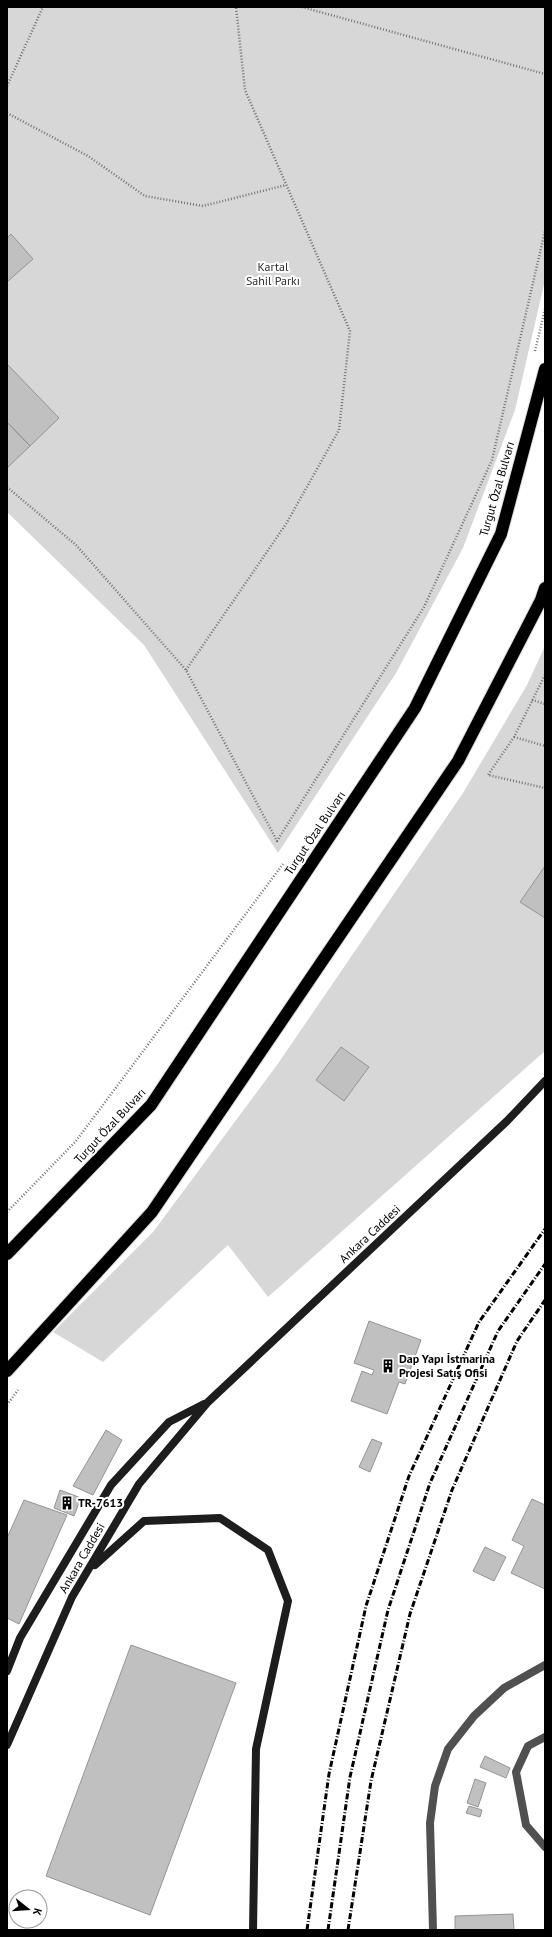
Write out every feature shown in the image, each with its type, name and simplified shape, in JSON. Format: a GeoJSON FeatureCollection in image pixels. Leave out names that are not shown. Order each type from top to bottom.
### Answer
{"type":"FeatureCollection","features":[{"type":"Feature","properties":{"kind":"highway","name":"Turgut Özal Bulvarı"},"geometry":{"type":"LineString","coordinates":[[7,1254],[151,1105],[415,708],[501,534],[545,369]]}},
{"type":"Feature","properties":{"kind":"highway"},"geometry":{"type":"LineString","coordinates":[[7,1371],[152,1212],[458,761],[541,600],[545,588]]}},
{"type":"Feature","properties":{"kind":"main road","name":"Ankara Caddesi"},"geometry":{"type":"LineString","coordinates":[[7,1745],[72,1598],[139,1484],[208,1402],[507,1121],[545,1081]]}},
{"type":"Feature","properties":{"kind":"main road","name":"Ankara Caddesi"},"geometry":{"type":"LineString","coordinates":[[7,1671],[20,1638],[110,1485],[169,1422],[208,1402]]}},
{"type":"Feature","properties":{"kind":"main road"},"geometry":{"type":"LineString","coordinates":[[88,1570],[144,1520],[220,1518],[268,1550],[288,1602],[256,1749],[253,1930]]}},
{"type":"Feature","properties":{"kind":"street"},"geometry":{"type":"LineString","coordinates":[[433,1930],[430,1823],[435,1786],[448,1749],[474,1716],[504,1688],[545,1665]]}},
{"type":"Feature","properties":{"kind":"street"},"geometry":{"type":"LineString","coordinates":[[545,1737],[528,1746],[516,1772],[526,1825],[545,1847]]}},
{"type":"Feature","properties":{"kind":"path"},"geometry":{"type":"LineString","coordinates":[[7,86],[42,7]]}},
{"type":"Feature","properties":{"kind":"path"},"geometry":{"type":"LineString","coordinates":[[186,670],[286,524],[339,430],[350,332],[245,90],[236,7]]}},
{"type":"Feature","properties":{"kind":"path"},"geometry":{"type":"LineString","coordinates":[[302,7],[545,74]]}},
{"type":"Feature","properties":{"kind":"path"},"geometry":{"type":"LineString","coordinates":[[7,112],[88,156],[145,196],[202,206],[286,185]]}},
{"type":"Feature","properties":{"kind":"path"},"geometry":{"type":"LineString","coordinates":[[7,487],[76,545],[186,670],[277,841],[424,607],[492,460],[545,231]]}},
{"type":"Feature","properties":{"kind":"path"},"geometry":{"type":"LineString","coordinates":[[534,354],[545,308]]}},
{"type":"Feature","properties":{"kind":"path"},"geometry":{"type":"LineString","coordinates":[[545,675],[514,737],[488,774],[545,788]]}},
{"type":"Feature","properties":{"kind":"path"},"geometry":{"type":"LineString","coordinates":[[532,700],[545,704]]}},
{"type":"Feature","properties":{"kind":"path"},"geometry":{"type":"LineString","coordinates":[[514,737],[545,746]]}},
{"type":"Feature","properties":{"kind":"path"},"geometry":{"type":"LineString","coordinates":[[7,1212],[76,1141],[284,863]]}},
{"type":"Feature","properties":{"kind":"green space","name":"Kartal Sahil Parkı"},"geometry":{"type":"Polygon","coordinates":[[[7,7],[545,7],[545,280],[515,410],[463,548],[396,673],[278,853],[144,645],[7,512],[7,7]]]}},
{"type":"Feature","properties":{"kind":"green space"},"geometry":{"type":"Polygon","coordinates":[[[545,646],[545,1051],[268,1297],[228,1245],[103,1362],[53,1332],[153,1232],[277,1065],[463,793],[527,685],[545,646]]]}},
{"type":"Feature","properties":{"kind":"building"},"geometry":{"type":"Polygon","coordinates":[[[11,234],[33,259],[7,282],[7,238],[11,234]]]}},
{"type":"Feature","properties":{"kind":"building"},"geometry":{"type":"Polygon","coordinates":[[[7,364],[59,418],[30,446],[7,422],[7,364]]]}},
{"type":"Feature","properties":{"kind":"building"},"geometry":{"type":"Polygon","coordinates":[[[7,422],[30,446],[7,468],[7,422]]]}},
{"type":"Feature","properties":{"kind":"building"},"geometry":{"type":"Polygon","coordinates":[[[545,866],[545,918],[520,902],[545,866]]]}},
{"type":"Feature","properties":{"kind":"building"},"geometry":{"type":"Polygon","coordinates":[[[341,1047],[369,1067],[344,1101],[316,1080],[341,1047]]]}},
{"type":"Feature","properties":{"kind":"building","name":"Dap Yapı İstmarina Projesi Satış Ofisi"},"geometry":{"type":"Polygon","coordinates":[[[369,1321],[421,1340],[405,1384],[399,1382],[387,1414],[351,1401],[362,1371],[372,1375],[374,1370],[354,1363],[369,1321]]]}},
{"type":"Feature","properties":{"kind":"building"},"geometry":{"type":"Polygon","coordinates":[[[106,1430],[122,1440],[93,1495],[73,1486],[106,1430]]]}},
{"type":"Feature","properties":{"kind":"building"},"geometry":{"type":"Polygon","coordinates":[[[372,1439],[382,1443],[370,1472],[359,1467],[372,1439]]]}},
{"type":"Feature","properties":{"kind":"building","name":"TR-7613"},"geometry":{"type":"Polygon","coordinates":[[[60,1490],[81,1498],[74,1516],[54,1508],[60,1490]]]}},
{"type":"Feature","properties":{"kind":"building"},"geometry":{"type":"Polygon","coordinates":[[[532,1499],[545,1505],[545,1589],[511,1573],[524,1546],[512,1540],[532,1499]]]}},
{"type":"Feature","properties":{"kind":"building"},"geometry":{"type":"Polygon","coordinates":[[[24,1500],[67,1515],[19,1624],[7,1618],[7,1538],[24,1500]]]}},
{"type":"Feature","properties":{"kind":"building"},"geometry":{"type":"Polygon","coordinates":[[[485,1547],[506,1557],[494,1581],[473,1571],[485,1547]]]}},
{"type":"Feature","properties":{"kind":"building"},"geometry":{"type":"Polygon","coordinates":[[[131,1645],[236,1683],[150,1915],[46,1876],[131,1645]]]}},
{"type":"Feature","properties":{"kind":"building"},"geometry":{"type":"Polygon","coordinates":[[[485,1756],[510,1768],[506,1778],[480,1767],[485,1756]]]}},
{"type":"Feature","properties":{"kind":"building"},"geometry":{"type":"Polygon","coordinates":[[[475,1779],[486,1783],[478,1807],[467,1803],[475,1779]]]}},
{"type":"Feature","properties":{"kind":"building"},"geometry":{"type":"Polygon","coordinates":[[[469,1806],[482,1810],[480,1817],[466,1813],[469,1806]]]}},
{"type":"Feature","properties":{"kind":"building"},"geometry":{"type":"Polygon","coordinates":[[[513,1914],[514,1930],[455,1930],[455,1916],[513,1914]]]}},
{"type":"Feature","properties":{"kind":"railway"},"geometry":{"type":"LineString","coordinates":[[307,1930],[329,1774],[366,1606],[409,1476],[479,1322],[545,1229]]}},
{"type":"Feature","properties":{"kind":"railway"},"geometry":{"type":"LineString","coordinates":[[328,1930],[350,1777],[388,1610],[430,1483],[498,1331],[545,1264]]}},
{"type":"Feature","properties":{"kind":"railway"},"geometry":{"type":"LineString","coordinates":[[348,1930],[371,1781],[410,1614],[452,1490],[517,1341],[545,1300]]}},
{"type":"Feature","properties":{"kind":"place","name":"Dap Yapı İstmarina Projesi Satış Ofisi"},"geometry":{"type":"Point","coordinates":[388,1366]}},
{"type":"Feature","properties":{"kind":"place","name":"TR-7613"},"geometry":{"type":"Point","coordinates":[67,1503]}}]}
